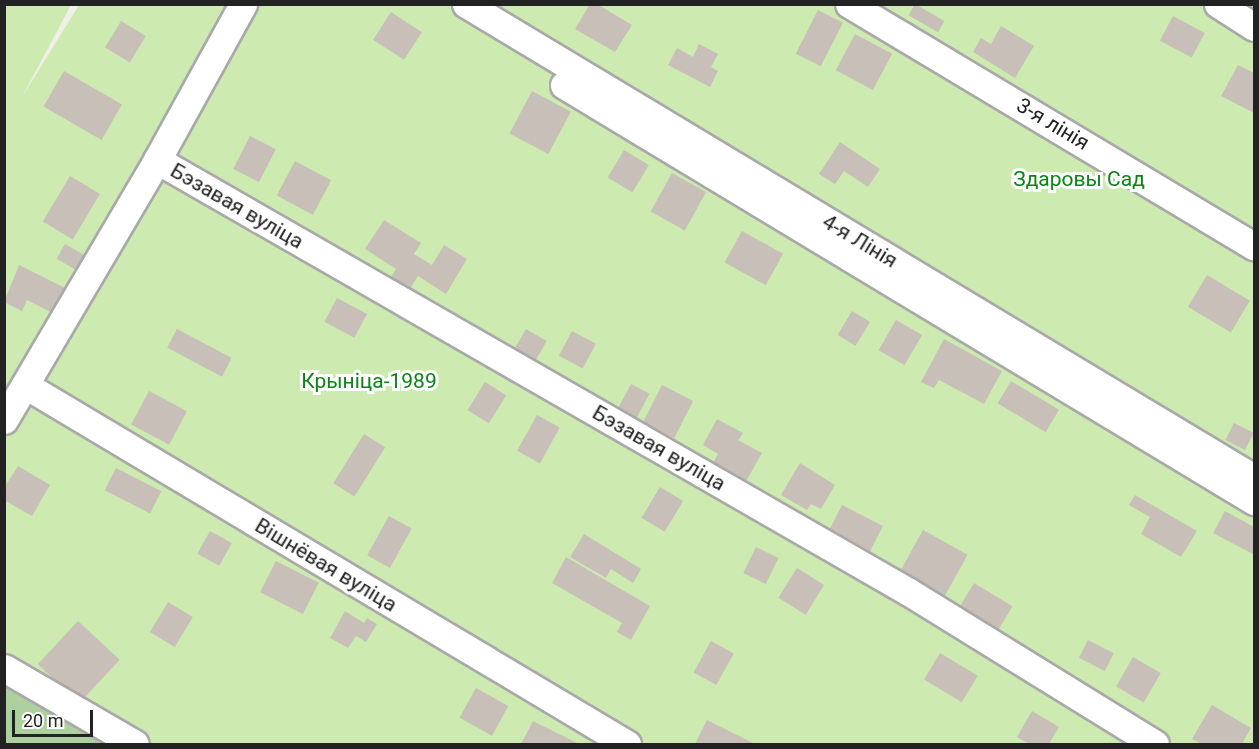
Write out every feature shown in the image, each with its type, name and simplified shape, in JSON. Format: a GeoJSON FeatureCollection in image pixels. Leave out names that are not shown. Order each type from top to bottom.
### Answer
{"type":"FeatureCollection","features":[{"type":"Feature","properties":{"kind":"street"},"geometry":{"type":"LineString","coordinates":[[4,420],[157,160],[243,4]]}},
{"type":"Feature","properties":{"kind":"street","name":"4-я Лінія"},"geometry":{"type":"LineString","coordinates":[[466,4],[1254,478]]}},
{"type":"Feature","properties":{"kind":"street","name":"3-я лінія"},"geometry":{"type":"LineString","coordinates":[[849,4],[1254,246]]}},
{"type":"Feature","properties":{"kind":"street"},"geometry":{"type":"LineString","coordinates":[[1218,4],[1254,27]]}},
{"type":"Feature","properties":{"kind":"street"},"geometry":{"type":"LineString","coordinates":[[502,26],[560,82],[1254,501]]}},
{"type":"Feature","properties":{"kind":"street","name":"Бэзавая вуліца"},"geometry":{"type":"LineString","coordinates":[[157,160],[899,586],[1155,744]]}},
{"type":"Feature","properties":{"kind":"street","name":"Вішнёвая вуліца"},"geometry":{"type":"LineString","coordinates":[[25,385],[627,744]]}},
{"type":"Feature","properties":{"kind":"street"},"geometry":{"type":"LineString","coordinates":[[4,668],[135,744]]}},
{"type":"Feature","properties":{"kind":"green space","name":"Крыніца-1989"},"geometry":{"type":"Polygon","coordinates":[[[4,5],[71,5],[22,97],[79,5],[1254,5],[1254,744],[47,744],[5,713],[4,5]]]}},
{"type":"Feature","properties":{"kind":"green space"},"geometry":{"type":"Polygon","coordinates":[[[5,668],[135,744],[5,744],[5,668]]]}},
{"type":"Feature","properties":{"kind":"building"},"geometry":{"type":"Polygon","coordinates":[[[590,4],[597,4],[632,25],[615,52],[575,29],[590,4]]]}},
{"type":"Feature","properties":{"kind":"building"},"geometry":{"type":"Polygon","coordinates":[[[915,4],[944,21],[938,32],[908,15],[915,4]]]}},
{"type":"Feature","properties":{"kind":"building"},"geometry":{"type":"Polygon","coordinates":[[[818,10],[843,23],[821,66],[796,54],[818,10]]]}},
{"type":"Feature","properties":{"kind":"building"},"geometry":{"type":"Polygon","coordinates":[[[391,12],[422,32],[404,60],[373,40],[391,12]]]}},
{"type":"Feature","properties":{"kind":"building"},"geometry":{"type":"Polygon","coordinates":[[[1173,16],[1205,33],[1192,58],[1160,41],[1173,16]]]}},
{"type":"Feature","properties":{"kind":"building"},"geometry":{"type":"Polygon","coordinates":[[[121,21],[146,36],[130,63],[105,48],[121,21]]]}},
{"type":"Feature","properties":{"kind":"building"},"geometry":{"type":"Polygon","coordinates":[[[1001,26],[1034,46],[1015,78],[973,52],[981,38],[991,44],[1001,26]]]}},
{"type":"Feature","properties":{"kind":"building"},"geometry":{"type":"Polygon","coordinates":[[[855,34],[892,54],[873,90],[836,70],[855,34]]]}},
{"type":"Feature","properties":{"kind":"building"},"geometry":{"type":"Polygon","coordinates":[[[699,44],[718,54],[711,67],[718,71],[710,87],[668,65],[677,48],[693,57],[699,44]]]}},
{"type":"Feature","properties":{"kind":"building"},"geometry":{"type":"Polygon","coordinates":[[[1238,65],[1254,73],[1254,113],[1221,96],[1238,65]]]}},
{"type":"Feature","properties":{"kind":"building"},"geometry":{"type":"Polygon","coordinates":[[[64,71],[122,104],[102,140],[44,107],[64,71]]]}},
{"type":"Feature","properties":{"kind":"building"},"geometry":{"type":"Polygon","coordinates":[[[532,91],[571,112],[548,154],[509,133],[532,91]]]}},
{"type":"Feature","properties":{"kind":"building"},"geometry":{"type":"Polygon","coordinates":[[[250,136],[276,149],[259,182],[233,169],[250,136]]]}},
{"type":"Feature","properties":{"kind":"building"},"geometry":{"type":"Polygon","coordinates":[[[840,142],[880,169],[868,187],[844,171],[835,184],[819,174],[840,142]]]}},
{"type":"Feature","properties":{"kind":"building"},"geometry":{"type":"Polygon","coordinates":[[[624,150],[649,165],[632,192],[608,177],[624,150]]]}},
{"type":"Feature","properties":{"kind":"building"},"geometry":{"type":"Polygon","coordinates":[[[295,161],[331,180],[313,215],[277,195],[295,161]]]}},
{"type":"Feature","properties":{"kind":"building"},"geometry":{"type":"Polygon","coordinates":[[[672,173],[706,192],[685,230],[651,211],[672,173]]]}},
{"type":"Feature","properties":{"kind":"building"},"geometry":{"type":"Polygon","coordinates":[[[70,176],[100,194],[73,239],[43,221],[70,176]]]}},
{"type":"Feature","properties":{"kind":"building"},"geometry":{"type":"Polygon","coordinates":[[[384,220],[421,243],[414,254],[432,265],[444,245],[467,259],[446,294],[418,276],[406,295],[387,283],[396,269],[365,249],[384,220]]]}},
{"type":"Feature","properties":{"kind":"building"},"geometry":{"type":"Polygon","coordinates":[[[742,231],[783,254],[766,285],[725,262],[742,231]]]}},
{"type":"Feature","properties":{"kind":"building"},"geometry":{"type":"Polygon","coordinates":[[[65,244],[86,256],[77,271],[57,259],[65,244]]]}},
{"type":"Feature","properties":{"kind":"building"},"geometry":{"type":"Polygon","coordinates":[[[19,265],[69,290],[57,315],[27,300],[22,311],[4,302],[19,265]]]}},
{"type":"Feature","properties":{"kind":"building"},"geometry":{"type":"Polygon","coordinates":[[[1207,275],[1250,301],[1231,332],[1188,307],[1207,275]]]}},
{"type":"Feature","properties":{"kind":"building"},"geometry":{"type":"Polygon","coordinates":[[[337,298],[367,314],[354,338],[324,322],[337,298]]]}},
{"type":"Feature","properties":{"kind":"building"},"geometry":{"type":"Polygon","coordinates":[[[852,311],[870,322],[856,346],[838,335],[852,311]]]}},
{"type":"Feature","properties":{"kind":"building"},"geometry":{"type":"Polygon","coordinates":[[[896,320],[922,335],[904,365],[878,350],[896,320]]]}},
{"type":"Feature","properties":{"kind":"building"},"geometry":{"type":"Polygon","coordinates":[[[177,329],[232,358],[222,377],[167,348],[177,329]]]}},
{"type":"Feature","properties":{"kind":"building"},"geometry":{"type":"Polygon","coordinates":[[[526,329],[547,341],[531,368],[510,356],[526,329]]]}},
{"type":"Feature","properties":{"kind":"building"},"geometry":{"type":"Polygon","coordinates":[[[572,331],[596,344],[583,368],[559,356],[572,331]]]}},
{"type":"Feature","properties":{"kind":"building"},"geometry":{"type":"Polygon","coordinates":[[[944,339],[1002,371],[984,404],[939,380],[934,388],[921,382],[944,339]]]}},
{"type":"Feature","properties":{"kind":"building"},"geometry":{"type":"Polygon","coordinates":[[[1011,381],[1059,410],[1046,432],[998,403],[1011,381]]]}},
{"type":"Feature","properties":{"kind":"building"},"geometry":{"type":"Polygon","coordinates":[[[485,382],[506,395],[489,423],[468,410],[485,382]]]}},
{"type":"Feature","properties":{"kind":"building"},"geometry":{"type":"Polygon","coordinates":[[[631,384],[650,394],[635,420],[617,410],[631,384]]]}},
{"type":"Feature","properties":{"kind":"building"},"geometry":{"type":"Polygon","coordinates":[[[662,385],[693,401],[674,438],[643,422],[662,385]]]}},
{"type":"Feature","properties":{"kind":"building"},"geometry":{"type":"Polygon","coordinates":[[[149,391],[187,411],[169,445],[131,425],[149,391]]]}},
{"type":"Feature","properties":{"kind":"building"},"geometry":{"type":"Polygon","coordinates":[[[537,415],[560,428],[540,463],[517,451],[537,415]]]}},
{"type":"Feature","properties":{"kind":"building"},"geometry":{"type":"Polygon","coordinates":[[[717,419],[743,433],[738,440],[762,453],[745,483],[712,465],[718,454],[703,445],[717,419]]]}},
{"type":"Feature","properties":{"kind":"building"},"geometry":{"type":"Polygon","coordinates":[[[1234,423],[1254,433],[1245,450],[1225,440],[1234,423]]]}},
{"type":"Feature","properties":{"kind":"building"},"geometry":{"type":"Polygon","coordinates":[[[364,434],[385,447],[354,496],[333,483],[364,434]]]}},
{"type":"Feature","properties":{"kind":"building"},"geometry":{"type":"Polygon","coordinates":[[[800,463],[835,485],[821,509],[811,504],[807,510],[781,495],[800,463]]]}},
{"type":"Feature","properties":{"kind":"building"},"geometry":{"type":"Polygon","coordinates":[[[18,466],[50,485],[32,516],[4,500],[4,488],[18,466]]]}},
{"type":"Feature","properties":{"kind":"building"},"geometry":{"type":"Polygon","coordinates":[[[116,468],[161,491],[150,513],[105,490],[116,468]]]}},
{"type":"Feature","properties":{"kind":"building"},"geometry":{"type":"Polygon","coordinates":[[[660,487],[683,501],[665,532],[641,518],[660,487]]]}},
{"type":"Feature","properties":{"kind":"building"},"geometry":{"type":"Polygon","coordinates":[[[1135,495],[1197,531],[1181,557],[1141,534],[1150,517],[1129,505],[1135,495]]]}},
{"type":"Feature","properties":{"kind":"building"},"geometry":{"type":"Polygon","coordinates":[[[842,505],[883,526],[869,553],[828,532],[842,505]]]}},
{"type":"Feature","properties":{"kind":"building"},"geometry":{"type":"Polygon","coordinates":[[[1225,511],[1254,527],[1253,554],[1213,533],[1225,511]]]}},
{"type":"Feature","properties":{"kind":"building"},"geometry":{"type":"Polygon","coordinates":[[[389,516],[412,529],[390,568],[367,555],[389,516]]]}},
{"type":"Feature","properties":{"kind":"building"},"geometry":{"type":"Polygon","coordinates":[[[923,530],[968,555],[944,597],[900,572],[923,530]]]}},
{"type":"Feature","properties":{"kind":"building"},"geometry":{"type":"Polygon","coordinates":[[[210,531],[232,543],[219,566],[197,554],[210,531]]]}},
{"type":"Feature","properties":{"kind":"building"},"geometry":{"type":"Polygon","coordinates":[[[584,534],[641,569],[633,583],[611,569],[606,578],[570,557],[584,534]]]}},
{"type":"Feature","properties":{"kind":"building"},"geometry":{"type":"Polygon","coordinates":[[[756,547],[778,558],[766,584],[743,573],[756,547]]]}},
{"type":"Feature","properties":{"kind":"building"},"geometry":{"type":"Polygon","coordinates":[[[566,557],[650,606],[631,640],[617,632],[622,623],[552,583],[566,557]]]}},
{"type":"Feature","properties":{"kind":"building"},"geometry":{"type":"Polygon","coordinates":[[[276,561],[319,583],[303,614],[260,592],[276,561]]]}},
{"type":"Feature","properties":{"kind":"building"},"geometry":{"type":"Polygon","coordinates":[[[797,568],[824,585],[806,615],[778,598],[797,568]]]}},
{"type":"Feature","properties":{"kind":"building"},"geometry":{"type":"Polygon","coordinates":[[[974,583],[1013,606],[998,631],[959,608],[974,583]]]}},
{"type":"Feature","properties":{"kind":"building"},"geometry":{"type":"Polygon","coordinates":[[[168,602],[193,617],[175,647],[150,632],[168,602]]]}},
{"type":"Feature","properties":{"kind":"building"},"geometry":{"type":"Polygon","coordinates":[[[345,611],[364,623],[367,618],[377,624],[366,642],[356,636],[348,648],[330,638],[345,611]]]}},
{"type":"Feature","properties":{"kind":"building"},"geometry":{"type":"Polygon","coordinates":[[[78,621],[120,660],[79,703],[38,664],[78,621]]]}},
{"type":"Feature","properties":{"kind":"building"},"geometry":{"type":"Polygon","coordinates":[[[1088,640],[1114,653],[1105,671],[1079,658],[1088,640]]]}},
{"type":"Feature","properties":{"kind":"building"},"geometry":{"type":"Polygon","coordinates":[[[711,641],[734,654],[716,685],[694,672],[711,641]]]}},
{"type":"Feature","properties":{"kind":"building"},"geometry":{"type":"Polygon","coordinates":[[[940,653],[978,676],[962,702],[924,680],[940,653]]]}},
{"type":"Feature","properties":{"kind":"building"},"geometry":{"type":"Polygon","coordinates":[[[1133,657],[1161,673],[1144,702],[1116,686],[1133,657]]]}},
{"type":"Feature","properties":{"kind":"building"},"geometry":{"type":"Polygon","coordinates":[[[476,688],[508,706],[492,736],[460,718],[476,688]]]}},
{"type":"Feature","properties":{"kind":"building"},"geometry":{"type":"Polygon","coordinates":[[[1212,705],[1251,728],[1242,744],[1202,744],[1192,739],[1212,705]]]}},
{"type":"Feature","properties":{"kind":"building"},"geometry":{"type":"Polygon","coordinates":[[[1032,711],[1059,727],[1049,744],[1029,744],[1017,737],[1032,711]]]}},
{"type":"Feature","properties":{"kind":"building"},"geometry":{"type":"Polygon","coordinates":[[[707,720],[755,744],[695,744],[707,720]]]}},
{"type":"Feature","properties":{"kind":"building"},"geometry":{"type":"Polygon","coordinates":[[[533,721],[579,744],[521,744],[533,721]]]}},
{"type":"Feature","properties":{"kind":"park label","name":"Здаровы Сад"},"geometry":{"type":"Point","coordinates":[1079,179]}}]}
